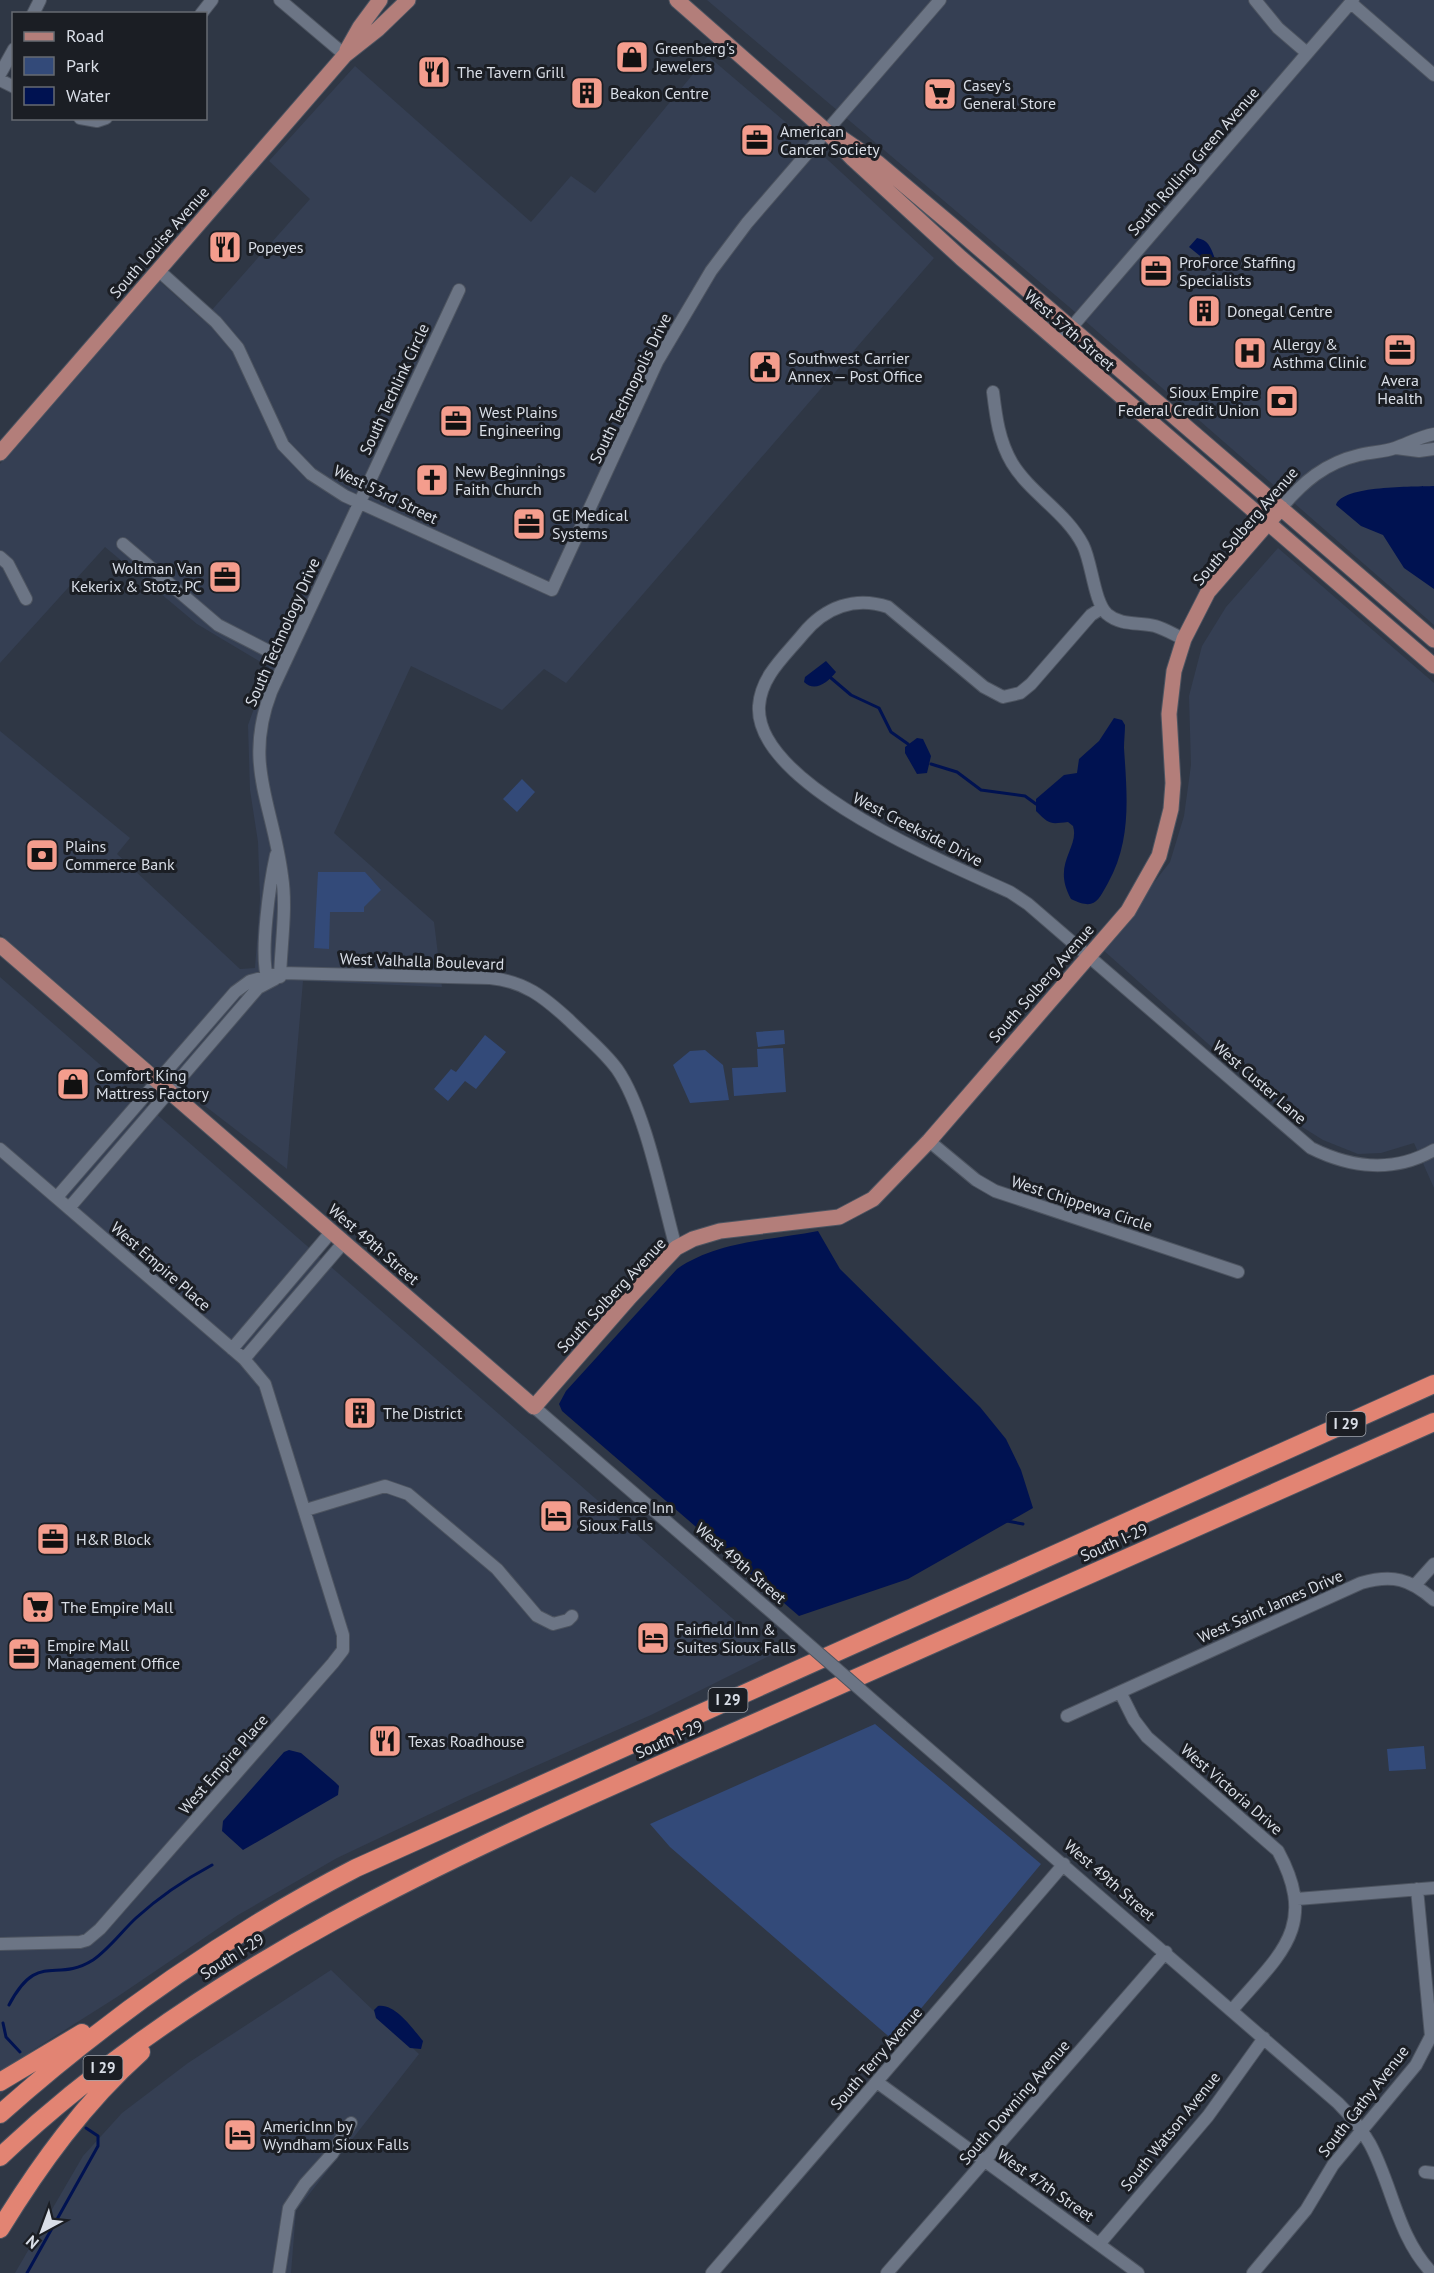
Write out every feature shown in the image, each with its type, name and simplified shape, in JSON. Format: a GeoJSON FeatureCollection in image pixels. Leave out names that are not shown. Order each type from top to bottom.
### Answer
{"type":"FeatureCollection","features":[{"type":"Feature","properties":{"kind":"highway","name":"South I-29"},"geometry":{"type":"LineString","coordinates":[[0,2114],[105,2027],[208,1954],[313,1890],[399,1847],[1258,1465],[1434,1384]]}},
{"type":"Feature","properties":{"kind":"highway","name":"South I-29"},"geometry":{"type":"LineString","coordinates":[[0,2157],[115,2058],[214,1990],[310,1932],[377,1896],[565,1806],[1434,1422]]}},
{"type":"Feature","properties":{"kind":"highway"},"geometry":{"type":"LineString","coordinates":[[0,2082],[208,1954]]}},
{"type":"Feature","properties":{"kind":"highway"},"geometry":{"type":"LineString","coordinates":[[0,2229],[36,2172],[84,2110],[130,2062],[214,1990]]}},
{"type":"Feature","properties":{"kind":"main road","name":"South Louise Avenue"},"geometry":{"type":"LineString","coordinates":[[345,56],[360,27],[380,0]]}},
{"type":"Feature","properties":{"kind":"main road","name":"South Louise Avenue"},"geometry":{"type":"LineString","coordinates":[[0,453],[345,56],[408,0]]}},
{"type":"Feature","properties":{"kind":"main road","name":"West 57th Street"},"geometry":{"type":"LineString","coordinates":[[677,0],[826,130],[890,195],[1058,343],[1434,666]]}},
{"type":"Feature","properties":{"kind":"main road","name":"West 57th Street"},"geometry":{"type":"LineString","coordinates":[[826,130],[850,142],[878,163],[1434,640]]}},
{"type":"Feature","properties":{"kind":"main road","name":"South Solberg Avenue"},"geometry":{"type":"LineString","coordinates":[[534,1407],[676,1248],[693,1239],[720,1231],[823,1221],[848,1214],[873,1199],[929,1141],[1134,903],[1159,856],[1171,809],[1173,783],[1169,714],[1174,671],[1184,639],[1208,592],[1281,508]]}},
{"type":"Feature","properties":{"kind":"main road","name":"West 49th Street"},"geometry":{"type":"LineString","coordinates":[[0,945],[534,1407]]}},
{"type":"Feature","properties":{"kind":"street"},"geometry":{"type":"LineString","coordinates":[[203,12],[212,0]]}},
{"type":"Feature","properties":{"kind":"street"},"geometry":{"type":"LineString","coordinates":[[280,0],[345,56]]}},
{"type":"Feature","properties":{"kind":"street","name":"South Technopolis Drive"},"geometry":{"type":"LineString","coordinates":[[552,590],[657,362],[695,297],[745,225],[940,0]]}},
{"type":"Feature","properties":{"kind":"street"},"geometry":{"type":"LineString","coordinates":[[1255,0],[1278,28],[1307,53]]}},
{"type":"Feature","properties":{"kind":"street"},"geometry":{"type":"LineString","coordinates":[[1352,1],[1434,75]]}},
{"type":"Feature","properties":{"kind":"street","name":"South Rolling Green Avenue"},"geometry":{"type":"LineString","coordinates":[[1058,343],[1352,1]]}},
{"type":"Feature","properties":{"kind":"street"},"geometry":{"type":"LineString","coordinates":[[0,74],[12,53]]}},
{"type":"Feature","properties":{"kind":"street","name":"West 53rd Street"},"geometry":{"type":"LineString","coordinates":[[158,270],[216,322],[238,348],[276,433],[294,458],[311,474],[333,489],[359,502],[552,590]]}},
{"type":"Feature","properties":{"kind":"street","name":"South Techlink Circle"},"geometry":{"type":"LineString","coordinates":[[359,502],[459,290]]}},
{"type":"Feature","properties":{"kind":"street"},"geometry":{"type":"LineString","coordinates":[[993,392],[999,432],[1007,453],[1025,480],[1062,516],[1077,535],[1090,563],[1102,608],[1116,620],[1156,626],[1184,639]]}},
{"type":"Feature","properties":{"kind":"street","name":"South Solberg Avenue"},"geometry":{"type":"LineString","coordinates":[[1281,508],[1301,486],[1330,465],[1350,457],[1396,448],[1417,437],[1434,434]]}},
{"type":"Feature","properties":{"kind":"street","name":"South Solberg Avenue"},"geometry":{"type":"LineString","coordinates":[[1396,448],[1419,451],[1434,449]]}},
{"type":"Feature","properties":{"kind":"street","name":"South Technology Drive"},"geometry":{"type":"LineString","coordinates":[[277,976],[283,885],[257,752],[262,716],[359,502]]}},
{"type":"Feature","properties":{"kind":"street"},"geometry":{"type":"LineString","coordinates":[[123,544],[218,625],[286,660]]}},
{"type":"Feature","properties":{"kind":"street"},"geometry":{"type":"LineString","coordinates":[[0,557],[8,564],[26,599]]}},
{"type":"Feature","properties":{"kind":"street","name":"West Creekside Drive"},"geometry":{"type":"LineString","coordinates":[[1089,957],[1015,896],[864,823],[836,805],[775,751],[763,732],[759,708],[762,690],[771,672],[812,623],[842,605],[870,602],[888,608],[990,692],[1003,697],[1025,690],[1091,615],[1102,608]]}},
{"type":"Feature","properties":{"kind":"street","name":"West Custer Lane"},"geometry":{"type":"LineString","coordinates":[[1089,957],[1311,1148],[1330,1158],[1353,1164],[1378,1166],[1402,1164],[1434,1150]]}},
{"type":"Feature","properties":{"kind":"street","name":"West Valhalla Boulevard"},"geometry":{"type":"LineString","coordinates":[[165,1087],[235,992],[250,981],[277,976],[490,978],[515,981],[537,993],[598,1048],[622,1076],[642,1126],[676,1248]]}},
{"type":"Feature","properties":{"kind":"street"},"geometry":{"type":"LineString","coordinates":[[57,1197],[165,1087]]}},
{"type":"Feature","properties":{"kind":"street"},"geometry":{"type":"LineString","coordinates":[[69,1208],[165,1087]]}},
{"type":"Feature","properties":{"kind":"street","name":"West Chippewa Circle"},"geometry":{"type":"LineString","coordinates":[[929,1141],[976,1180],[995,1191],[1238,1272]]}},
{"type":"Feature","properties":{"kind":"street","name":"West Empire Place"},"geometry":{"type":"LineString","coordinates":[[0,1149],[232,1349],[265,1384],[343,1635],[343,1650],[93,1935],[80,1942],[0,1944]]}},
{"type":"Feature","properties":{"kind":"street"},"geometry":{"type":"LineString","coordinates":[[232,1349],[332,1231]]}},
{"type":"Feature","properties":{"kind":"street"},"geometry":{"type":"LineString","coordinates":[[243,1359],[344,1242]]}},
{"type":"Feature","properties":{"kind":"street","name":"West 49th Street"},"geometry":{"type":"LineString","coordinates":[[534,1407],[1338,2103],[1362,2131],[1379,2164],[1407,2238],[1432,2273]]}},
{"type":"Feature","properties":{"kind":"street"},"geometry":{"type":"LineString","coordinates":[[306,1510],[385,1486],[394,1488],[408,1494],[497,1569],[537,1616],[553,1624],[568,1620],[572,1616]]}},
{"type":"Feature","properties":{"kind":"street"},"geometry":{"type":"LineString","coordinates":[[1434,1564],[1416,1584],[1434,1600]]}},
{"type":"Feature","properties":{"kind":"street","name":"West Saint James Drive"},"geometry":{"type":"LineString","coordinates":[[1067,1716],[1361,1583],[1389,1580],[1416,1584]]}},
{"type":"Feature","properties":{"kind":"street","name":"West Victoria Drive"},"geometry":{"type":"LineString","coordinates":[[1120,1692],[1134,1720],[1147,1737],[1278,1851],[1290,1874],[1297,1899],[1292,1933],[1280,1954],[1232,2010]]}},
{"type":"Feature","properties":{"kind":"street","name":"South Terry Avenue"},"geometry":{"type":"LineString","coordinates":[[712,2273],[1064,1864]]}},
{"type":"Feature","properties":{"kind":"street"},"geometry":{"type":"LineString","coordinates":[[1297,1899],[1434,1888]]}},
{"type":"Feature","properties":{"kind":"street","name":"South Cathy Avenue"},"geometry":{"type":"LineString","coordinates":[[1253,2273],[1306,2210],[1333,2165],[1416,2065],[1431,2036],[1417,1889]]}},
{"type":"Feature","properties":{"kind":"street","name":"South Downing Avenue"},"geometry":{"type":"LineString","coordinates":[[887,2273],[1166,1952]]}},
{"type":"Feature","properties":{"kind":"street","name":"South Watson Avenue"},"geometry":{"type":"LineString","coordinates":[[1100,2243],[1208,2116],[1264,2038]]}},
{"type":"Feature","properties":{"kind":"street","name":"West 47th Street"},"geometry":{"type":"LineString","coordinates":[[877,2082],[1138,2273]]}},
{"type":"Feature","properties":{"kind":"street"},"geometry":{"type":"LineString","coordinates":[[279,2273],[289,2208],[304,2184],[332,2154],[351,2123]]}},
{"type":"Feature","properties":{"kind":"shaded area"},"geometry":{"type":"Polygon","coordinates":[[[707,0],[1434,0],[1434,625],[1068,306],[707,0]]]}},
{"type":"Feature","properties":{"kind":"shaded area"},"geometry":{"type":"Polygon","coordinates":[[[708,56],[803,137],[934,258],[566,683],[544,669],[502,710],[411,666],[334,833],[434,922],[442,987],[303,981],[287,1169],[157,1069],[0,934],[0,731],[130,838],[117,854],[240,969],[255,968],[260,899],[258,842],[250,790],[248,725],[269,667],[197,624],[105,547],[0,663],[0,464],[157,279],[203,320],[310,199],[269,161],[355,66],[531,222],[571,176],[595,193],[708,56]]]}},
{"type":"Feature","properties":{"kind":"shaded area"},"geometry":{"type":"Polygon","coordinates":[[[1278,548],[1434,683],[1434,1188],[1414,1143],[1381,1153],[1358,1154],[1323,1140],[1299,1125],[1102,949],[1170,862],[1184,816],[1191,765],[1189,696],[1202,646],[1226,607],[1278,548]]]}},
{"type":"Feature","properties":{"kind":"shaded area"},"geometry":{"type":"Polygon","coordinates":[[[0,977],[773,1654],[651,1715],[468,1796],[337,1858],[238,1915],[117,1997],[30,2052],[13,2083],[0,2095],[0,977]]]}},
{"type":"Feature","properties":{"kind":"shaded area"},"geometry":{"type":"Polygon","coordinates":[[[331,1970],[419,2054],[296,2211],[291,2273],[15,2273],[83,2156],[122,2113],[188,2063],[331,1970]]]}},
{"type":"Feature","properties":{"kind":"green space"},"geometry":{"type":"Polygon","coordinates":[[[522,779],[535,792],[517,812],[503,799],[522,779]]]}},
{"type":"Feature","properties":{"kind":"green space"},"geometry":{"type":"Polygon","coordinates":[[[318,872],[365,872],[381,890],[364,907],[364,912],[330,912],[329,949],[314,948],[318,872]]]}},
{"type":"Feature","properties":{"kind":"green space"},"geometry":{"type":"Polygon","coordinates":[[[784,1030],[785,1044],[758,1047],[756,1032],[784,1030]]]}},
{"type":"Feature","properties":{"kind":"green space"},"geometry":{"type":"Polygon","coordinates":[[[485,1035],[506,1052],[476,1089],[465,1081],[448,1101],[434,1089],[451,1069],[456,1072],[485,1035]]]}},
{"type":"Feature","properties":{"kind":"green space"},"geometry":{"type":"Polygon","coordinates":[[[783,1048],[786,1092],[734,1096],[732,1068],[758,1067],[757,1049],[783,1048]]]}},
{"type":"Feature","properties":{"kind":"green space"},"geometry":{"type":"Polygon","coordinates":[[[705,1050],[723,1065],[729,1100],[690,1103],[673,1065],[690,1051],[705,1050]]]}},
{"type":"Feature","properties":{"kind":"green space"},"geometry":{"type":"Polygon","coordinates":[[[875,1724],[1041,1864],[894,2041],[670,1847],[650,1824],[875,1724]]]}},
{"type":"Feature","properties":{"kind":"green space"},"geometry":{"type":"Polygon","coordinates":[[[1424,1746],[1426,1769],[1389,1771],[1387,1749],[1424,1746]]]}},
{"type":"Feature","properties":{"kind":"water"},"geometry":{"type":"Polygon","coordinates":[[[1197,238],[1208,244],[1216,262],[1210,264],[1189,247],[1197,238]]]}},
{"type":"Feature","properties":{"kind":"water"},"geometry":{"type":"Polygon","coordinates":[[[1434,486],[1434,589],[1404,568],[1383,535],[1361,526],[1336,505],[1341,498],[1364,490],[1434,486]]]}},
{"type":"Feature","properties":{"kind":"water"},"geometry":{"type":"Polygon","coordinates":[[[826,661],[836,672],[829,679],[817,686],[804,682],[805,677],[826,661]]]}},
{"type":"Feature","properties":{"kind":"water"},"geometry":{"type":"Polygon","coordinates":[[[1114,718],[1122,720],[1125,725],[1127,800],[1124,834],[1116,867],[1104,890],[1094,903],[1085,904],[1071,899],[1064,876],[1073,842],[1073,826],[1068,822],[1054,823],[1044,819],[1036,811],[1036,799],[1064,775],[1077,773],[1079,759],[1099,741],[1114,718]]]}},
{"type":"Feature","properties":{"kind":"water"},"geometry":{"type":"Polygon","coordinates":[[[917,738],[923,739],[931,756],[927,773],[917,774],[905,753],[905,747],[917,738]]]}},
{"type":"Feature","properties":{"kind":"water"},"geometry":{"type":"Polygon","coordinates":[[[818,1231],[840,1269],[980,1407],[1006,1439],[1021,1470],[1033,1508],[908,1579],[799,1616],[562,1411],[559,1404],[566,1391],[677,1269],[727,1247],[818,1231]]]}},
{"type":"Feature","properties":{"kind":"water"},"geometry":{"type":"Polygon","coordinates":[[[289,1750],[301,1753],[335,1782],[339,1786],[338,1795],[243,1850],[222,1831],[223,1821],[284,1752],[289,1750]]]}},
{"type":"Feature","properties":{"kind":"water"},"geometry":{"type":"Polygon","coordinates":[[[378,2006],[391,2009],[403,2018],[423,2041],[421,2049],[410,2048],[376,2018],[374,2010],[378,2006]]]}},
{"type":"Feature","properties":{"kind":"waterway"},"geometry":{"type":"LineString","coordinates":[[831,678],[851,695],[879,708],[891,732],[908,744]]}},
{"type":"Feature","properties":{"kind":"waterway"},"geometry":{"type":"LineString","coordinates":[[931,764],[957,772],[981,790],[1025,796],[1036,804]]}},
{"type":"Feature","properties":{"kind":"waterway"},"geometry":{"type":"LineString","coordinates":[[1007,1521],[1023,1524]]}},
{"type":"Feature","properties":{"kind":"waterway"},"geometry":{"type":"LineString","coordinates":[[9,2005],[19,1988],[29,1978],[38,1973],[80,1967],[93,1960],[154,1903],[212,1865]]}},
{"type":"Feature","properties":{"kind":"waterway"},"geometry":{"type":"LineString","coordinates":[[3,2023],[6,2037],[20,2052]]}},
{"type":"Feature","properties":{"kind":"waterway"},"geometry":{"type":"LineString","coordinates":[[27,2273],[98,2146],[98,2136],[86,2128]]}},
{"type":"Feature","properties":{"kind":"place","name":"Greenberg's Jewelers"},"geometry":{"type":"Point","coordinates":[632,57]}},
{"type":"Feature","properties":{"kind":"place","name":"The Tavern Grill"},"geometry":{"type":"Point","coordinates":[434,72]}},
{"type":"Feature","properties":{"kind":"place","name":"Beakon Centre"},"geometry":{"type":"Point","coordinates":[587,93]}},
{"type":"Feature","properties":{"kind":"place","name":"Casey's General Store"},"geometry":{"type":"Point","coordinates":[940,94]}},
{"type":"Feature","properties":{"kind":"place","name":"American Cancer Society"},"geometry":{"type":"Point","coordinates":[757,140]}},
{"type":"Feature","properties":{"kind":"place","name":"Popeyes"},"geometry":{"type":"Point","coordinates":[225,247]}},
{"type":"Feature","properties":{"kind":"place","name":"ProForce Staffing Specialists"},"geometry":{"type":"Point","coordinates":[1156,271]}},
{"type":"Feature","properties":{"kind":"place","name":"Donegal Centre"},"geometry":{"type":"Point","coordinates":[1204,311]}},
{"type":"Feature","properties":{"kind":"place","name":"Avera Health"},"geometry":{"type":"Point","coordinates":[1400,350]}},
{"type":"Feature","properties":{"kind":"place","name":"Allergy & Asthma Clinic"},"geometry":{"type":"Point","coordinates":[1250,353]}},
{"type":"Feature","properties":{"kind":"place","name":"Southwest Carrier Annex — Post Office"},"geometry":{"type":"Point","coordinates":[765,367]}},
{"type":"Feature","properties":{"kind":"place","name":"Sioux Empire Federal Credit Union"},"geometry":{"type":"Point","coordinates":[1282,401]}},
{"type":"Feature","properties":{"kind":"place","name":"West Plains Engineering"},"geometry":{"type":"Point","coordinates":[456,421]}},
{"type":"Feature","properties":{"kind":"place","name":"New Beginnings Faith Church"},"geometry":{"type":"Point","coordinates":[432,480]}},
{"type":"Feature","properties":{"kind":"place","name":"GE Medical Systems"},"geometry":{"type":"Point","coordinates":[529,524]}},
{"type":"Feature","properties":{"kind":"place","name":"Woltman Van Kekerix & Stotz, PC"},"geometry":{"type":"Point","coordinates":[225,577]}},
{"type":"Feature","properties":{"kind":"place","name":"Plains Commerce Bank"},"geometry":{"type":"Point","coordinates":[42,855]}},
{"type":"Feature","properties":{"kind":"place","name":"Comfort King Mattress Factory"},"geometry":{"type":"Point","coordinates":[73,1084]}},
{"type":"Feature","properties":{"kind":"place","name":"The District"},"geometry":{"type":"Point","coordinates":[360,1413]}},
{"type":"Feature","properties":{"kind":"place","name":"Residence Inn Sioux Falls"},"geometry":{"type":"Point","coordinates":[556,1516]}},
{"type":"Feature","properties":{"kind":"place","name":"H&R Block"},"geometry":{"type":"Point","coordinates":[53,1539]}},
{"type":"Feature","properties":{"kind":"place","name":"The Empire Mall"},"geometry":{"type":"Point","coordinates":[38,1607]}},
{"type":"Feature","properties":{"kind":"place","name":"Fairfield Inn & Suites Sioux Falls"},"geometry":{"type":"Point","coordinates":[653,1638]}},
{"type":"Feature","properties":{"kind":"place","name":"Empire Mall Management Office"},"geometry":{"type":"Point","coordinates":[24,1654]}},
{"type":"Feature","properties":{"kind":"place","name":"Texas Roadhouse"},"geometry":{"type":"Point","coordinates":[385,1741]}},
{"type":"Feature","properties":{"kind":"place","name":"AmericInn by Wyndham Sioux Falls"},"geometry":{"type":"Point","coordinates":[240,2135]}}]}
